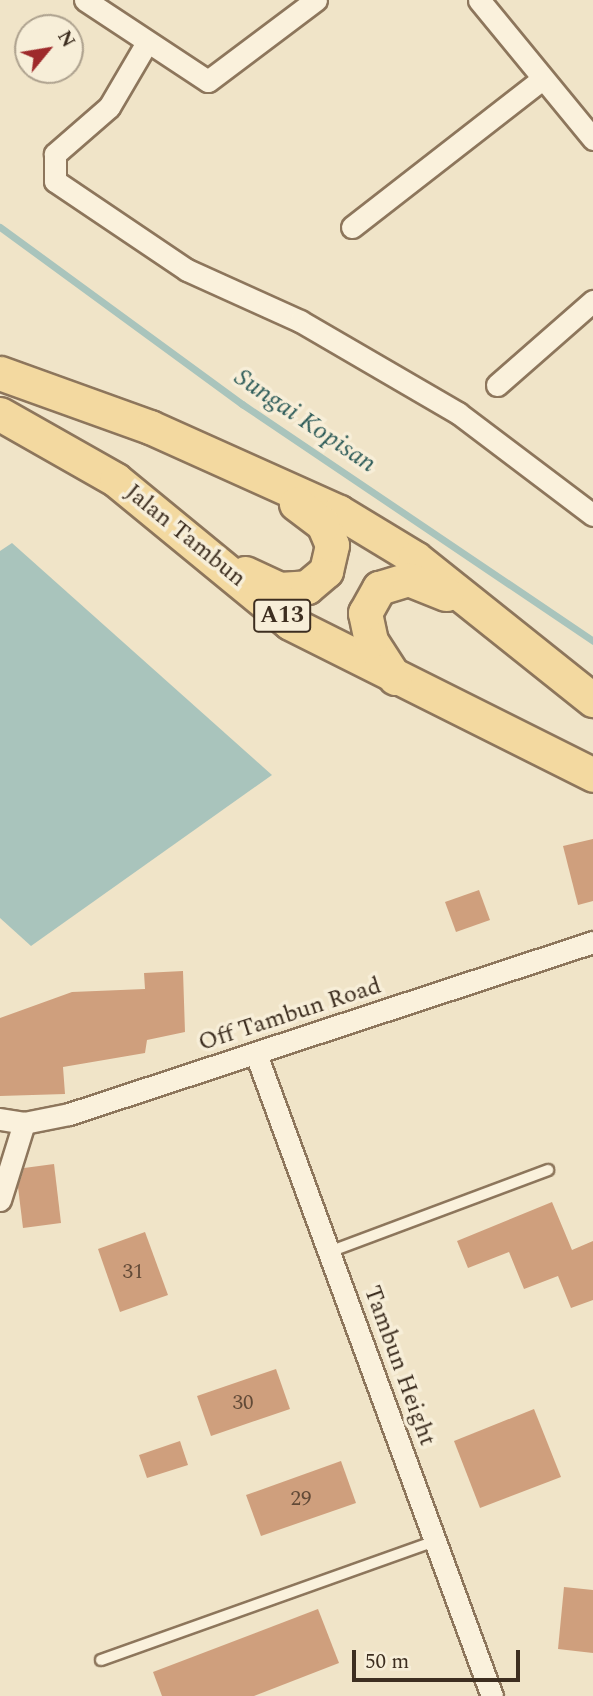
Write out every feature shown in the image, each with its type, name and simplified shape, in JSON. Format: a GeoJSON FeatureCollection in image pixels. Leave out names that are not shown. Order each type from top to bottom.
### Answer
{"type":"FeatureCollection","features":[{"type":"Feature","properties":{"kind":"main road"},"geometry":{"type":"LineString","coordinates":[[0,373],[35,382],[350,519],[415,558],[593,700]]}},
{"type":"Feature","properties":{"kind":"main road","name":"Jalan Tambun"},"geometry":{"type":"LineString","coordinates":[[0,414],[116,480],[218,561],[290,623],[593,775]]}},
{"type":"Feature","properties":{"kind":"main road"},"geometry":{"type":"LineString","coordinates":[[218,561],[280,589],[307,587],[326,571],[332,545],[323,524],[257,477]]}},
{"type":"Feature","properties":{"kind":"main road"},"geometry":{"type":"LineString","coordinates":[[395,678],[371,642],[365,613],[379,588],[408,579],[471,603]]}},
{"type":"Feature","properties":{"kind":"street"},"geometry":{"type":"LineString","coordinates":[[85,0],[146,44],[208,81],[316,0]]}},
{"type":"Feature","properties":{"kind":"street"},"geometry":{"type":"LineString","coordinates":[[479,0],[593,139]]}},
{"type":"Feature","properties":{"kind":"street"},"geometry":{"type":"LineString","coordinates":[[146,44],[110,107],[55,154],[55,181],[187,270],[300,321],[458,413],[593,515]]}},
{"type":"Feature","properties":{"kind":"street"},"geometry":{"type":"LineString","coordinates":[[352,227],[542,79]]}},
{"type":"Feature","properties":{"kind":"street"},"geometry":{"type":"LineString","coordinates":[[497,385],[593,301]]}},
{"type":"Feature","properties":{"kind":"street","name":"Off Tambun Road"},"geometry":{"type":"LineString","coordinates":[[0,1119],[24,1123],[256,1054],[593,942]]}},
{"type":"Feature","properties":{"kind":"street","name":"Tambun Height"},"geometry":{"type":"LineString","coordinates":[[256,1054],[492,1696]]}},
{"type":"Feature","properties":{"kind":"street"},"geometry":{"type":"LineString","coordinates":[[0,1200],[24,1123]]}},
{"type":"Feature","properties":{"kind":"lane"},"geometry":{"type":"LineString","coordinates":[[0,361],[35,382]]}},
{"type":"Feature","properties":{"kind":"lane"},"geometry":{"type":"LineString","coordinates":[[329,1252],[548,1170]]}},
{"type":"Feature","properties":{"kind":"lane"},"geometry":{"type":"LineString","coordinates":[[101,1660],[436,1541]]}},
{"type":"Feature","properties":{"kind":"water"},"geometry":{"type":"Polygon","coordinates":[[[12,543],[272,775],[31,946],[0,918],[0,551],[12,543]]]}},
{"type":"Feature","properties":{"kind":"building"},"geometry":{"type":"Polygon","coordinates":[[[593,839],[593,901],[578,905],[563,846],[593,839]]]}},
{"type":"Feature","properties":{"kind":"building"},"geometry":{"type":"Polygon","coordinates":[[[479,890],[490,920],[456,932],[445,902],[479,890]]]}},
{"type":"Feature","properties":{"kind":"building"},"geometry":{"type":"Polygon","coordinates":[[[183,971],[185,1032],[147,1040],[145,1053],[63,1067],[65,1094],[0,1096],[0,1018],[72,992],[145,989],[144,973],[183,971]]]}},
{"type":"Feature","properties":{"kind":"building"},"geometry":{"type":"Polygon","coordinates":[[[54,1164],[61,1223],[23,1228],[18,1187],[24,1168],[54,1164]]]}},
{"type":"Feature","properties":{"kind":"building"},"geometry":{"type":"Polygon","coordinates":[[[552,1202],[572,1250],[593,1241],[593,1300],[571,1308],[558,1276],[524,1289],[509,1252],[468,1268],[457,1241],[552,1202]]]}},
{"type":"Feature","properties":{"kind":"building"},"geometry":{"type":"Polygon","coordinates":[[[145,1232],[168,1295],[120,1312],[98,1249],[145,1232]]]}},
{"type":"Feature","properties":{"kind":"building"},"geometry":{"type":"Polygon","coordinates":[[[276,1369],[290,1409],[211,1436],[197,1396],[276,1369]]]}},
{"type":"Feature","properties":{"kind":"building"},"geometry":{"type":"Polygon","coordinates":[[[534,1409],[561,1477],[480,1508],[454,1441],[534,1409]]]}},
{"type":"Feature","properties":{"kind":"building"},"geometry":{"type":"Polygon","coordinates":[[[180,1441],[188,1465],[147,1478],[139,1455],[180,1441]]]}},
{"type":"Feature","properties":{"kind":"building"},"geometry":{"type":"Polygon","coordinates":[[[341,1461],[356,1503],[261,1536],[246,1495],[341,1461]]]}},
{"type":"Feature","properties":{"kind":"building"},"geometry":{"type":"Polygon","coordinates":[[[564,1587],[593,1590],[593,1653],[558,1649],[564,1587]]]}},
{"type":"Feature","properties":{"kind":"building"},"geometry":{"type":"Polygon","coordinates":[[[318,1609],[339,1663],[254,1696],[162,1696],[153,1672],[318,1609]]]}},
{"type":"Feature","properties":{"kind":"waterway","name":"Sungai Kopisan"},"geometry":{"type":"LineString","coordinates":[[0,227],[242,404],[593,641]]}}]}
